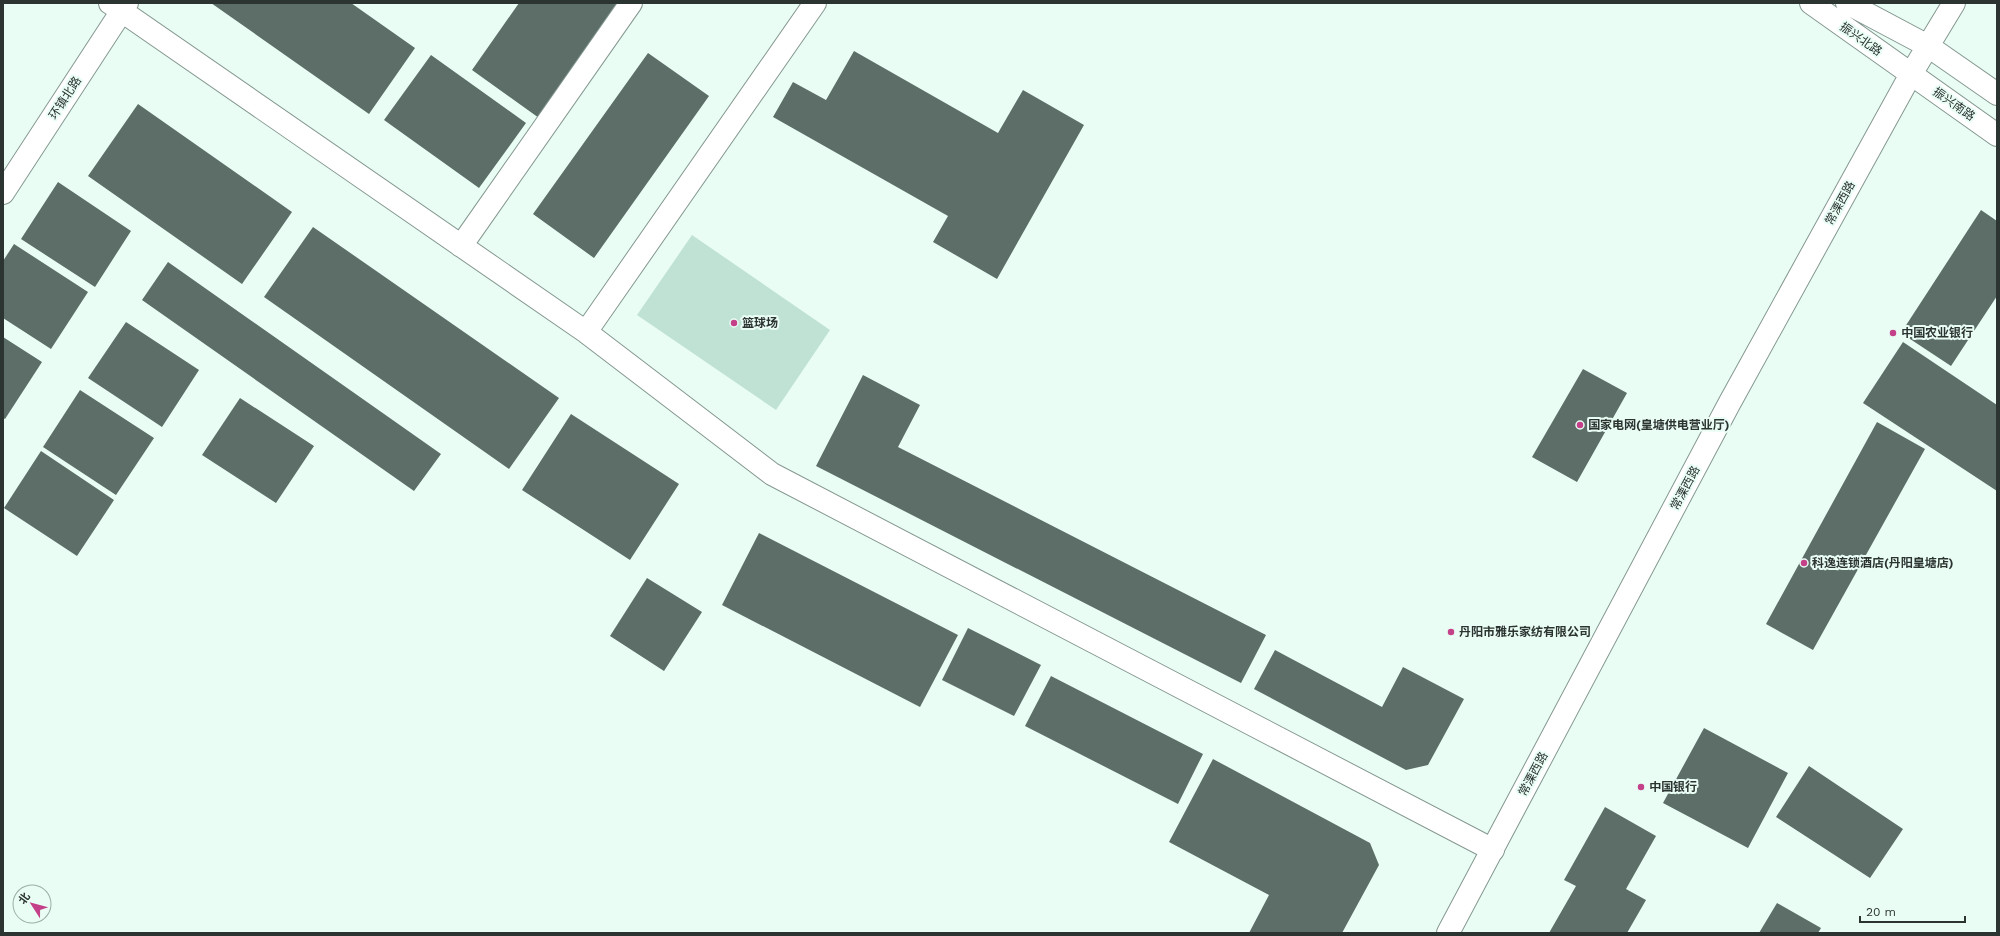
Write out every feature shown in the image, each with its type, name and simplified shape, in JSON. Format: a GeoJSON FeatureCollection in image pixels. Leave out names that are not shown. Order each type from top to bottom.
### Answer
{"type":"FeatureCollection","features":[{"type":"Feature","properties":{"kind":"street"},"geometry":{"type":"LineString","coordinates":[[461,246],[631,3]]}},
{"type":"Feature","properties":{"kind":"street"},"geometry":{"type":"LineString","coordinates":[[586,332],[814,3]]}},
{"type":"Feature","properties":{"kind":"street","name":"振兴北路"},"geometry":{"type":"LineString","coordinates":[[1811,3],[1911,74]]}},
{"type":"Feature","properties":{"kind":"street","name":"振兴北路"},"geometry":{"type":"LineString","coordinates":[[1847,3],[1928,46]]}},
{"type":"Feature","properties":{"kind":"street","name":"常溧西路"},"geometry":{"type":"LineString","coordinates":[[1448,933],[1729,404],[1911,74],[1954,3]]}},
{"type":"Feature","properties":{"kind":"street"},"geometry":{"type":"LineString","coordinates":[[120,6],[586,332],[772,474],[1493,850]]}},
{"type":"Feature","properties":{"kind":"street","name":"环镇北路"},"geometry":{"type":"LineString","coordinates":[[3,193],[120,6]]}},
{"type":"Feature","properties":{"kind":"street"},"geometry":{"type":"LineString","coordinates":[[1928,46],[1997,94]]}},
{"type":"Feature","properties":{"kind":"street","name":"振兴南路"},"geometry":{"type":"LineString","coordinates":[[1911,74],[1997,135]]}},
{"type":"Feature","properties":{"kind":"green space","name":"篮球场"},"geometry":{"type":"Polygon","coordinates":[[[692,235],[830,330],[776,410],[637,315],[692,235]]]}},
{"type":"Feature","properties":{"kind":"building"},"geometry":{"type":"Polygon","coordinates":[[[211,3],[351,3],[415,48],[369,114],[211,3]]]}},
{"type":"Feature","properties":{"kind":"building"},"geometry":{"type":"Polygon","coordinates":[[[519,3],[620,3],[539,118],[472,70],[519,3]]]}},
{"type":"Feature","properties":{"kind":"building"},"geometry":{"type":"Polygon","coordinates":[[[854,51],[998,133],[1023,90],[1084,125],[997,279],[933,242],[948,216],[773,117],[793,82],[826,100],[854,51]]]}},
{"type":"Feature","properties":{"kind":"building"},"geometry":{"type":"Polygon","coordinates":[[[648,53],[709,96],[594,258],[533,214],[648,53]]]}},
{"type":"Feature","properties":{"kind":"building"},"geometry":{"type":"Polygon","coordinates":[[[431,55],[526,123],[479,188],[384,120],[431,55]]]}},
{"type":"Feature","properties":{"kind":"building"},"geometry":{"type":"Polygon","coordinates":[[[138,104],[292,212],[242,284],[88,176],[138,104]]]}},
{"type":"Feature","properties":{"kind":"building"},"geometry":{"type":"Polygon","coordinates":[[[58,182],[131,231],[95,287],[21,239],[58,182]]]}},
{"type":"Feature","properties":{"kind":"building"},"geometry":{"type":"Polygon","coordinates":[[[1981,210],[1997,221],[1997,296],[1951,366],[1901,333],[1981,210]]]}},
{"type":"Feature","properties":{"kind":"building"},"geometry":{"type":"Polygon","coordinates":[[[313,227],[559,398],[509,469],[264,297],[313,227]]]}},
{"type":"Feature","properties":{"kind":"building"},"geometry":{"type":"Polygon","coordinates":[[[14,244],[88,292],[51,349],[3,318],[3,261],[14,244]]]}},
{"type":"Feature","properties":{"kind":"building"},"geometry":{"type":"Polygon","coordinates":[[[168,262],[441,454],[414,491],[142,300],[168,262]]]}},
{"type":"Feature","properties":{"kind":"building"},"geometry":{"type":"Polygon","coordinates":[[[126,322],[199,370],[162,427],[88,378],[126,322]]]}},
{"type":"Feature","properties":{"kind":"building"},"geometry":{"type":"Polygon","coordinates":[[[3,337],[42,362],[5,419],[3,418],[3,337]]]}},
{"type":"Feature","properties":{"kind":"building"},"geometry":{"type":"Polygon","coordinates":[[[1903,342],[1997,405],[1997,491],[1863,403],[1903,342]]]}},
{"type":"Feature","properties":{"kind":"building","name":"国家电网(皇塘供电营业厅)"},"geometry":{"type":"Polygon","coordinates":[[[1583,369],[1627,393],[1577,482],[1532,457],[1583,369]]]}},
{"type":"Feature","properties":{"kind":"building"},"geometry":{"type":"Polygon","coordinates":[[[863,375],[920,405],[898,447],[1266,635],[1241,683],[816,466],[863,375]]]}},
{"type":"Feature","properties":{"kind":"building"},"geometry":{"type":"Polygon","coordinates":[[[80,390],[154,438],[116,495],[43,447],[80,390]]]}},
{"type":"Feature","properties":{"kind":"building"},"geometry":{"type":"Polygon","coordinates":[[[240,398],[314,446],[276,503],[202,455],[240,398]]]}},
{"type":"Feature","properties":{"kind":"building"},"geometry":{"type":"Polygon","coordinates":[[[571,414],[679,484],[630,560],[522,490],[571,414]]]}},
{"type":"Feature","properties":{"kind":"building"},"geometry":{"type":"Polygon","coordinates":[[[1877,422],[1925,449],[1813,650],[1766,624],[1877,422]]]}},
{"type":"Feature","properties":{"kind":"building"},"geometry":{"type":"Polygon","coordinates":[[[41,451],[114,500],[77,556],[4,508],[41,451]]]}},
{"type":"Feature","properties":{"kind":"building"},"geometry":{"type":"Polygon","coordinates":[[[759,533],[958,635],[920,707],[722,605],[759,533]]]}},
{"type":"Feature","properties":{"kind":"building"},"geometry":{"type":"Polygon","coordinates":[[[647,578],[702,612],[664,671],[610,636],[647,578]]]}},
{"type":"Feature","properties":{"kind":"building"},"geometry":{"type":"Polygon","coordinates":[[[968,628],[1041,665],[1014,716],[942,680],[968,628]]]}},
{"type":"Feature","properties":{"kind":"building"},"geometry":{"type":"Polygon","coordinates":[[[1275,650],[1382,707],[1403,667],[1464,699],[1428,765],[1406,770],[1254,689],[1275,650]]]}},
{"type":"Feature","properties":{"kind":"building"},"geometry":{"type":"Polygon","coordinates":[[[1051,676],[1203,754],[1178,804],[1025,726],[1051,676]]]}},
{"type":"Feature","properties":{"kind":"building"},"geometry":{"type":"Polygon","coordinates":[[[1704,728],[1788,773],[1748,848],[1663,803],[1704,728]]]}},
{"type":"Feature","properties":{"kind":"building"},"geometry":{"type":"Polygon","coordinates":[[[1213,759],[1370,843],[1379,865],[1342,933],[1249,933],[1269,895],[1169,842],[1213,759]]]}},
{"type":"Feature","properties":{"kind":"building"},"geometry":{"type":"Polygon","coordinates":[[[1809,766],[1903,829],[1870,878],[1776,817],[1809,766]]]}},
{"type":"Feature","properties":{"kind":"building"},"geometry":{"type":"Polygon","coordinates":[[[1605,807],[1656,836],[1626,889],[1646,900],[1627,933],[1549,933],[1576,886],[1564,880],[1605,807]]]}},
{"type":"Feature","properties":{"kind":"building"},"geometry":{"type":"Polygon","coordinates":[[[1777,903],[1821,928],[1818,933],[1759,933],[1777,903]]]}},
{"type":"Feature","properties":{"kind":"place","name":"篮球场"},"geometry":{"type":"Point","coordinates":[734,323]}},
{"type":"Feature","properties":{"kind":"place","name":"中国农业银行"},"geometry":{"type":"Point","coordinates":[1893,333]}},
{"type":"Feature","properties":{"kind":"place","name":"国家电网(皇塘供电营业厅)"},"geometry":{"type":"Point","coordinates":[1580,425]}},
{"type":"Feature","properties":{"kind":"place","name":"科逸连锁酒店(丹阳皇塘店)"},"geometry":{"type":"Point","coordinates":[1804,563]}},
{"type":"Feature","properties":{"kind":"place","name":"丹阳市雅乐家纺有限公司"},"geometry":{"type":"Point","coordinates":[1451,632]}},
{"type":"Feature","properties":{"kind":"place","name":"中国银行"},"geometry":{"type":"Point","coordinates":[1641,787]}}]}
